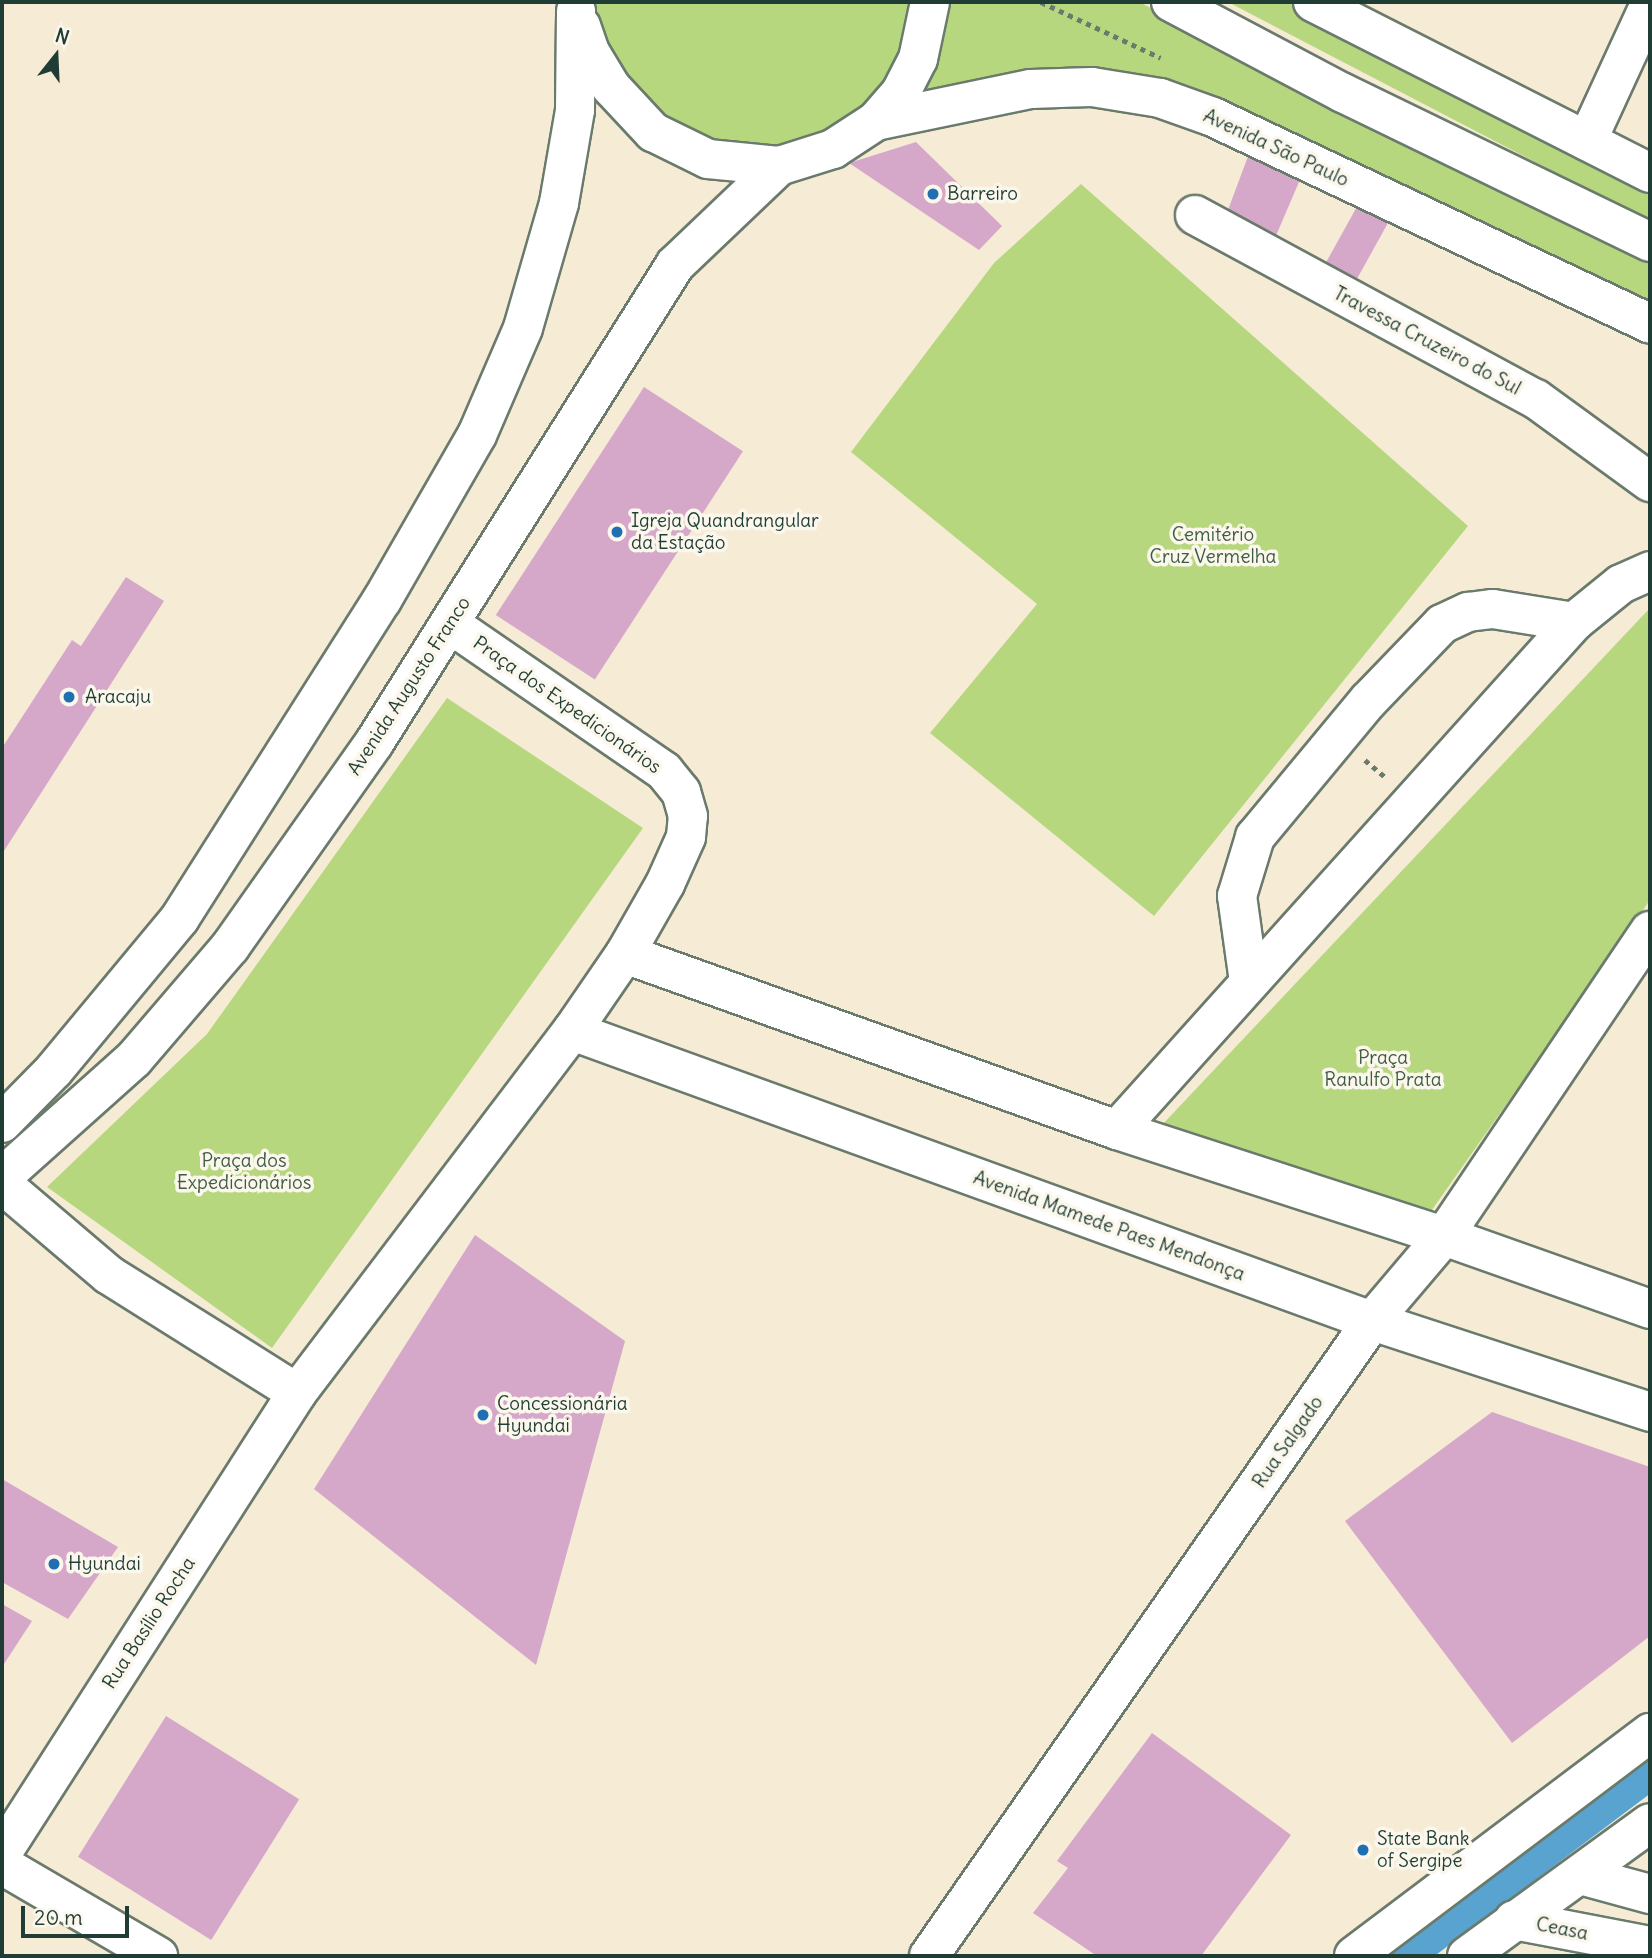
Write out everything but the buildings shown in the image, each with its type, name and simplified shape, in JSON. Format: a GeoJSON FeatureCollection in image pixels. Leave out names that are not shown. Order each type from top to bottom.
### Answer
{"type":"FeatureCollection","features":[{"type":"Feature","properties":{"kind":"street"},"geometry":{"type":"LineString","coordinates":[[576,6],[590,52],[611,87],[653,132],[708,159],[779,166],[833,149],[876,121],[901,92],[918,59],[930,2]]}},
{"type":"Feature","properties":{"kind":"street"},"geometry":{"type":"LineString","coordinates":[[1171,2],[1343,93],[1650,242]]}},
{"type":"Feature","properties":{"kind":"street"},"geometry":{"type":"LineString","coordinates":[[1313,2],[1650,173]]}},
{"type":"Feature","properties":{"kind":"street"},"geometry":{"type":"LineString","coordinates":[[1587,141],[1650,4]]}},
{"type":"Feature","properties":{"kind":"street"},"geometry":{"type":"LineString","coordinates":[[2,1123],[54,1070],[180,918],[382,600],[471,447],[523,328],[559,203],[575,110],[576,6]]}},
{"type":"Feature","properties":{"kind":"street","name":"Avenida São Paulo"},"geometry":{"type":"LineString","coordinates":[[876,121],[1031,89],[1092,87],[1160,98],[1213,117],[1650,324]]}},
{"type":"Feature","properties":{"kind":"street","name":"Avenida Augusto Franco"},"geometry":{"type":"LineString","coordinates":[[2,1177],[85,1105],[175,1016],[374,743],[675,265],[779,166]]}},
{"type":"Feature","properties":{"kind":"street","name":"Travessa Cruzeiro do Sul"},"geometry":{"type":"LineString","coordinates":[[1195,215],[1536,399],[1650,482]]}},
{"type":"Feature","properties":{"kind":"street"},"geometry":{"type":"LineString","coordinates":[[1117,1130],[1574,622],[1621,584],[1650,571]]}},
{"type":"Feature","properties":{"kind":"street"},"geometry":{"type":"LineString","coordinates":[[1249,982],[1237,896],[1241,872],[1255,837],[1339,738],[1443,624],[1468,612],[1493,610],[1574,622]]}},
{"type":"Feature","properties":{"kind":"street","name":"Praça dos Expedicionários"},"geometry":{"type":"LineString","coordinates":[[297,1394],[572,1031],[625,954],[665,884],[686,837],[688,816],[681,792],[664,771],[450,624]]}},
{"type":"Feature","properties":{"kind":"street","name":"Rua Salgado"},"geometry":{"type":"LineString","coordinates":[[929,1956],[1372,1321],[1444,1236],[1650,931]]}},
{"type":"Feature","properties":{"kind":"street"},"geometry":{"type":"LineString","coordinates":[[625,954],[1117,1130],[1444,1236],[1650,1309]]}},
{"type":"Feature","properties":{"kind":"street","name":"Avenida Mamede Paes Mendonça"},"geometry":{"type":"LineString","coordinates":[[572,1031],[1372,1321],[1650,1412]]}},
{"type":"Feature","properties":{"kind":"street"},"geometry":{"type":"LineString","coordinates":[[2,1184],[109,1275],[297,1394]]}},
{"type":"Feature","properties":{"kind":"street","name":"Rua Basílio Rocha"},"geometry":{"type":"LineString","coordinates":[[2,1853],[12,1813],[297,1394]]}},
{"type":"Feature","properties":{"kind":"street"},"geometry":{"type":"LineString","coordinates":[[1354,1956],[1650,1733]]}},
{"type":"Feature","properties":{"kind":"street"},"geometry":{"type":"LineString","coordinates":[[1467,1956],[1650,1823]]}},
{"type":"Feature","properties":{"kind":"street"},"geometry":{"type":"LineString","coordinates":[[2,1865],[159,1956]]}},
{"type":"Feature","properties":{"kind":"street"},"geometry":{"type":"LineString","coordinates":[[1580,1875],[1650,1894]]}},
{"type":"Feature","properties":{"kind":"street","name":"Ceasa"},"geometry":{"type":"LineString","coordinates":[[1514,1920],[1650,1946]]}},
{"type":"Feature","properties":{"kind":"path"},"geometry":{"type":"LineString","coordinates":[[1339,738],[1413,800]]}},
{"type":"Feature","properties":{"kind":"green space"},"geometry":{"type":"Polygon","coordinates":[[[587,2],[913,2],[912,32],[891,80],[843,126],[790,150],[720,149],[663,118],[624,82],[587,2]]]}},
{"type":"Feature","properties":{"kind":"green space"},"geometry":{"type":"Polygon","coordinates":[[[944,2],[1139,2],[1650,258],[1650,311],[1212,102],[909,94],[944,2]]]}},
{"type":"Feature","properties":{"kind":"green space"},"geometry":{"type":"Polygon","coordinates":[[[1228,2],[1291,2],[1650,185],[1650,222],[1228,2]]]}},
{"type":"Feature","properties":{"kind":"green space","name":"Cemitério Cruz Vermelha"},"geometry":{"type":"Polygon","coordinates":[[[1081,184],[1468,526],[1154,916],[930,733],[1037,604],[851,452],[994,263],[1081,184]]]}},
{"type":"Feature","properties":{"kind":"green space","name":"Praça Ranulfo Prata"},"geometry":{"type":"Polygon","coordinates":[[[1650,608],[1650,900],[1427,1217],[1161,1126],[1650,608]]]}},
{"type":"Feature","properties":{"kind":"green space","name":"Praça dos Expedicionários"},"geometry":{"type":"Polygon","coordinates":[[[447,698],[643,828],[272,1348],[47,1187],[207,1034],[447,698]]]}},
{"type":"Feature","properties":{"kind":"waterway"},"geometry":{"type":"LineString","coordinates":[[1403,1956],[1650,1770]]}},
{"type":"Feature","properties":{"kind":"place","name":"Barreiro"},"geometry":{"type":"Point","coordinates":[933,194]}},
{"type":"Feature","properties":{"kind":"place","name":"Igreja Quandrangular da Estação"},"geometry":{"type":"Point","coordinates":[617,532]}},
{"type":"Feature","properties":{"kind":"place","name":"Aracaju"},"geometry":{"type":"Point","coordinates":[69,697]}},
{"type":"Feature","properties":{"kind":"place","name":"Concessionária Hyundai"},"geometry":{"type":"Point","coordinates":[483,1415]}},
{"type":"Feature","properties":{"kind":"place","name":"Hyundai"},"geometry":{"type":"Point","coordinates":[54,1564]}},
{"type":"Feature","properties":{"kind":"place","name":"State Bank of Sergipe"},"geometry":{"type":"Point","coordinates":[1363,1850]}}]}
